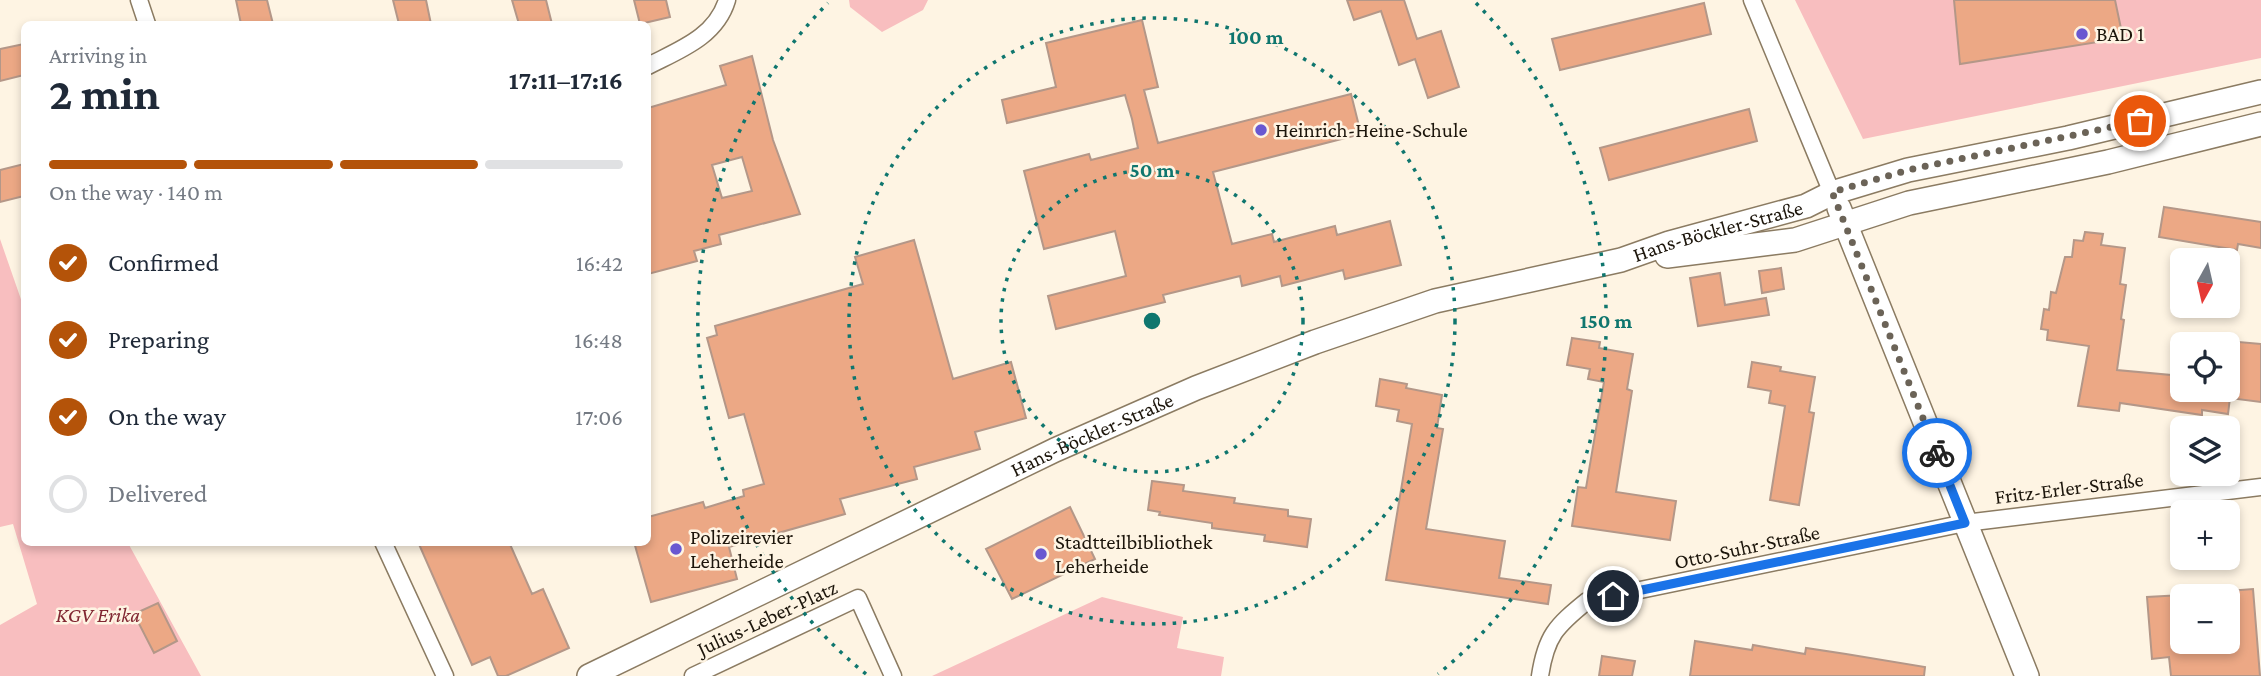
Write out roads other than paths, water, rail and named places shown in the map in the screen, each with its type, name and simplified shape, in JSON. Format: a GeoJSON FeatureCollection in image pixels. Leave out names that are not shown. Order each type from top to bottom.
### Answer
{"type":"FeatureCollection","features":[{"type":"Feature","properties":{"kind":"street"},"geometry":{"type":"LineString","coordinates":[[139,0],[146,21]]}},
{"type":"Feature","properties":{"kind":"street"},"geometry":{"type":"LineString","coordinates":[[651,64],[695,41],[713,27],[727,0]]}},
{"type":"Feature","properties":{"kind":"street"},"geometry":{"type":"LineString","coordinates":[[1752,0],[1845,223],[2027,676]]}},
{"type":"Feature","properties":{"kind":"street","name":"Hans-Böckler-Straße"},"geometry":{"type":"LineString","coordinates":[[1621,260],[1669,243],[1805,206],[1832,192],[1908,170],[2068,138],[2261,92]]}},
{"type":"Feature","properties":{"kind":"street","name":"Hans-Böckler-Straße"},"geometry":{"type":"LineString","coordinates":[[589,676],[962,493],[1196,388],[1315,342],[1435,301],[1621,260],[1795,240],[1909,203],[2108,162],[2261,124]]}},
{"type":"Feature","properties":{"kind":"street","name":"Fritz-Erler-Straße"},"geometry":{"type":"LineString","coordinates":[[1965,523],[2261,487]]}},
{"type":"Feature","properties":{"kind":"street","name":"Otto-Suhr-Straße"},"geometry":{"type":"LineString","coordinates":[[1540,676],[1544,648],[1558,624],[1587,601],[1965,523]]}},
{"type":"Feature","properties":{"kind":"street"},"geometry":{"type":"LineString","coordinates":[[385,546],[444,676]]}},
{"type":"Feature","properties":{"kind":"street","name":"Julius-Leber-Platz"},"geometry":{"type":"LineString","coordinates":[[693,676],[858,598],[893,676]]}},
{"type":"Feature","properties":{"kind":"place","name":"BAD 1"},"geometry":{"type":"Point","coordinates":[2082,34]}},
{"type":"Feature","properties":{"kind":"place","name":"Heinrich-Heine-Schule"},"geometry":{"type":"Point","coordinates":[1261,130]}},
{"type":"Feature","properties":{"kind":"place","name":"Polizeirevier Leherheide"},"geometry":{"type":"Point","coordinates":[676,549]}},
{"type":"Feature","properties":{"kind":"place","name":"Stadtteilbibliothek Leherheide"},"geometry":{"type":"Point","coordinates":[1041,554]}},
{"type":"Feature","properties":{"kind":"park label","name":"KGV Erika"},"geometry":{"type":"Point","coordinates":[98,615]}}]}
